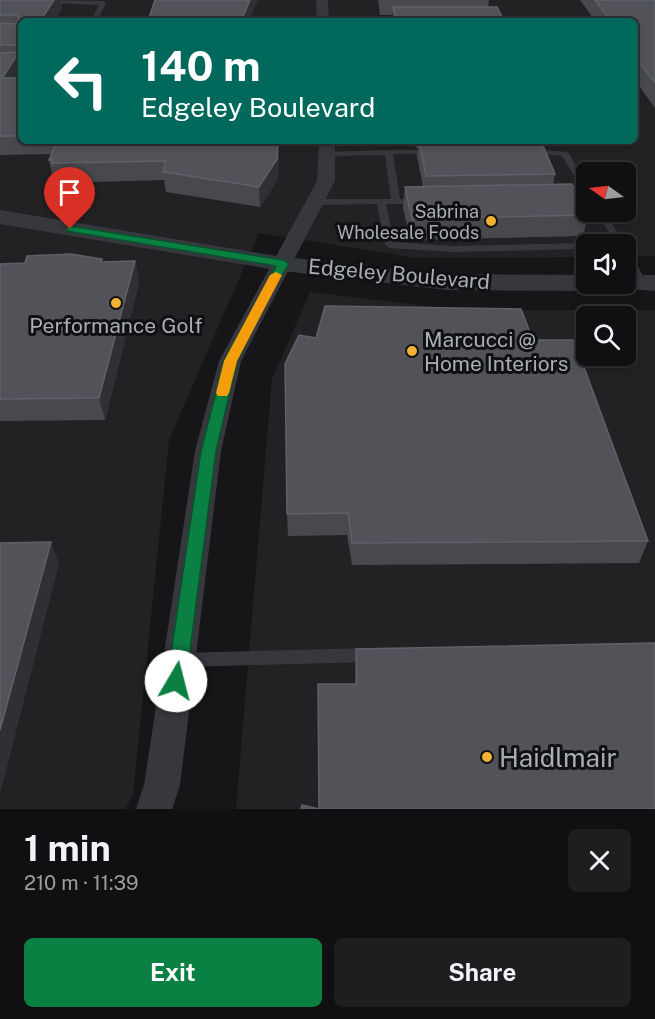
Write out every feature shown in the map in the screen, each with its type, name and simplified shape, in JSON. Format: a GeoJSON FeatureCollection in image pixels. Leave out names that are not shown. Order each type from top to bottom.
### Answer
{"type":"FeatureCollection","features":[{"type":"Feature","properties":{"kind":"street"},"geometry":{"type":"LineString","coordinates":[[322,0],[322,18]]}},
{"type":"Feature","properties":{"kind":"street"},"geometry":{"type":"LineString","coordinates":[[154,809],[162,785],[208,451],[230,361],[326,181],[327,148]]}},
{"type":"Feature","properties":{"kind":"street","name":"Edgeley Boulevard"},"geometry":{"type":"LineString","coordinates":[[0,218],[283,264],[447,282],[576,283]]}},
{"type":"Feature","properties":{"kind":"lane"},"geometry":{"type":"LineString","coordinates":[[33,2],[103,3],[96,18]]}},
{"type":"Feature","properties":{"kind":"lane"},"geometry":{"type":"LineString","coordinates":[[327,148],[389,152],[446,152]]}},
{"type":"Feature","properties":{"kind":"lane"},"geometry":{"type":"LineString","coordinates":[[526,150],[565,154],[576,172]]}},
{"type":"Feature","properties":{"kind":"lane"},"geometry":{"type":"LineString","coordinates":[[389,152],[396,202]]}},
{"type":"Feature","properties":{"kind":"lane"},"geometry":{"type":"LineString","coordinates":[[551,200],[576,200]]}},
{"type":"Feature","properties":{"kind":"lane"},"geometry":{"type":"LineString","coordinates":[[315,202],[432,201]]}},
{"type":"Feature","properties":{"kind":"lane"},"geometry":{"type":"LineString","coordinates":[[381,202],[390,245],[452,249],[576,246]]}},
{"type":"Feature","properties":{"kind":"lane"},"geometry":{"type":"LineString","coordinates":[[179,660],[393,655]]}},
{"type":"Feature","properties":{"kind":"shaded area"},"geometry":{"type":"Polygon","coordinates":[[[0,0],[655,0],[655,256],[636,256],[636,234],[576,234],[576,257],[417,258],[259,233],[169,440],[133,795],[125,809],[0,809],[0,0]]]}},
{"type":"Feature","properties":{"kind":"shaded area"},"geometry":{"type":"Polygon","coordinates":[[[310,292],[461,310],[576,310],[576,366],[636,366],[636,310],[655,310],[655,809],[236,809],[272,379],[310,292]]]}},
{"type":"Feature","properties":{"kind":"building"},"geometry":{"type":"Polygon","coordinates":[[[0,0],[54,0],[42,18],[0,15],[0,0]]]}},
{"type":"Feature","properties":{"kind":"building"},"geometry":{"type":"Polygon","coordinates":[[[155,0],[250,0],[242,18],[149,18],[155,0]]]}},
{"type":"Feature","properties":{"kind":"building"},"geometry":{"type":"Polygon","coordinates":[[[595,0],[655,0],[655,83],[638,61],[638,18],[609,18],[595,0]]]}},
{"type":"Feature","properties":{"kind":"building"},"geometry":{"type":"Polygon","coordinates":[[[393,7],[497,7],[502,18],[396,18],[393,7]]]}},
{"type":"Feature","properties":{"kind":"building"},"geometry":{"type":"Polygon","coordinates":[[[18,21],[18,52],[17,45],[0,45],[0,23],[17,24],[18,21]]]}},
{"type":"Feature","properties":{"kind":"building"},"geometry":{"type":"Polygon","coordinates":[[[18,52],[2,78],[18,78],[18,136],[0,136],[0,53],[18,52]]]}},
{"type":"Feature","properties":{"kind":"building"},"geometry":{"type":"Polygon","coordinates":[[[56,144],[278,144],[277,159],[259,187],[163,172],[166,161],[52,163],[53,160],[49,160],[56,144]]]}},
{"type":"Feature","properties":{"kind":"building"},"geometry":{"type":"Polygon","coordinates":[[[420,144],[542,144],[555,174],[426,176],[420,144]]]}},
{"type":"Feature","properties":{"kind":"building"},"geometry":{"type":"Polygon","coordinates":[[[572,184],[576,192],[576,215],[412,219],[405,187],[572,184]]]}},
{"type":"Feature","properties":{"kind":"building"},"geometry":{"type":"Polygon","coordinates":[[[71,254],[102,259],[101,262],[135,261],[99,398],[0,399],[0,264],[25,263],[27,256],[71,254]]]}},
{"type":"Feature","properties":{"kind":"building"},"geometry":{"type":"Polygon","coordinates":[[[325,306],[521,309],[533,340],[574,340],[576,366],[584,366],[648,541],[352,543],[348,513],[287,514],[285,364],[299,335],[316,338],[325,306]]]}},
{"type":"Feature","properties":{"kind":"building"},"geometry":{"type":"Polygon","coordinates":[[[51,542],[0,730],[0,543],[51,542]]]}},
{"type":"Feature","properties":{"kind":"building","name":"Haidlmair"},"geometry":{"type":"Polygon","coordinates":[[[655,643],[655,809],[319,809],[318,684],[357,684],[356,649],[655,643]]]}},
{"type":"Feature","properties":{"kind":"building"},"geometry":{"type":"Polygon","coordinates":[[[302,805],[319,809],[301,809],[302,805]]]}},
{"type":"Feature","properties":{"kind":"slow traffic"},"geometry":{"type":"LineString","coordinates":[[223,393],[230,361],[276,275]]}},
{"type":"Feature","properties":{"kind":"place","name":"Sabrina Wholesale Foods"},"geometry":{"type":"Point","coordinates":[491,221]}},
{"type":"Feature","properties":{"kind":"place","name":"Performance Golf"},"geometry":{"type":"Point","coordinates":[116,303]}},
{"type":"Feature","properties":{"kind":"place","name":"Marcucci @ Home Interiors"},"geometry":{"type":"Point","coordinates":[412,351]}},
{"type":"Feature","properties":{"kind":"place","name":"Haidlmair"},"geometry":{"type":"Point","coordinates":[487,757]}},
{"type":"Feature","properties":{"kind":"route"},"geometry":{"type":"LineString","coordinates":[[70,229],[283,264],[270,284],[230,361],[208,451],[176,681]]}}]}
